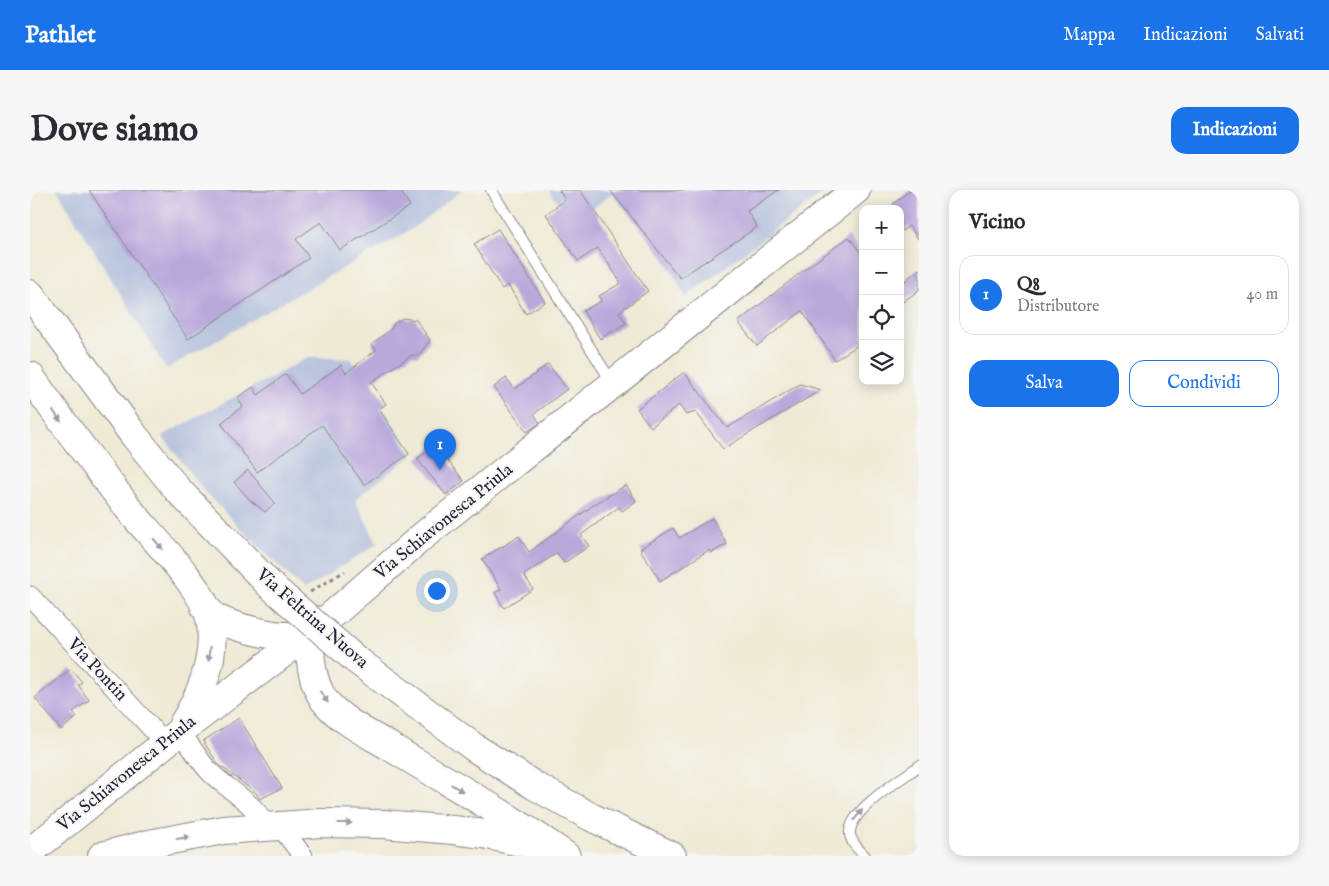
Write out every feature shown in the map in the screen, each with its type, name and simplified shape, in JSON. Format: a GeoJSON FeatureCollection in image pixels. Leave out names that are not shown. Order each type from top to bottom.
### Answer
{"type":"FeatureCollection","features":[{"type":"Feature","properties":{"kind":"main road","name":"Via Schiavonesca Priula"},"geometry":{"type":"LineString","coordinates":[[416,540],[614,385],[856,190]]}},
{"type":"Feature","properties":{"kind":"main road","name":"Via Feltrina Nuova"},"geometry":{"type":"LineString","coordinates":[[30,294],[138,441],[184,496],[271,586],[356,659],[466,743],[535,786],[591,817],[672,856]]}},
{"type":"Feature","properties":{"kind":"main road"},"geometry":{"type":"LineString","coordinates":[[30,376],[60,421],[133,514],[180,569],[214,616],[248,629],[279,635],[297,636],[312,631]]}},
{"type":"Feature","properties":{"kind":"main road"},"geometry":{"type":"LineString","coordinates":[[172,737],[279,635],[345,582],[416,540]]}},
{"type":"Feature","properties":{"kind":"main road"},"geometry":{"type":"LineString","coordinates":[[416,540],[372,571],[321,612],[315,620],[312,631],[312,658],[321,695],[333,708],[362,730],[566,856]]}},
{"type":"Feature","properties":{"kind":"main road"},"geometry":{"type":"LineString","coordinates":[[172,737],[196,700],[206,673],[211,633],[210,618],[205,606]]}},
{"type":"Feature","properties":{"kind":"main road","name":"Via Schiavonesca Priula"},"geometry":{"type":"LineString","coordinates":[[30,852],[172,737],[312,631]]}},
{"type":"Feature","properties":{"kind":"main road"},"geometry":{"type":"LineString","coordinates":[[102,856],[149,844],[224,830],[321,823],[351,823],[453,830],[510,839],[566,856]]}},
{"type":"Feature","properties":{"kind":"street","name":"Via Pontin"},"geometry":{"type":"LineString","coordinates":[[30,596],[172,737],[190,744],[210,772],[286,835],[303,856]]}},
{"type":"Feature","properties":{"kind":"lane"},"geometry":{"type":"LineString","coordinates":[[492,190],[614,385]]}},
{"type":"Feature","properties":{"kind":"lane"},"geometry":{"type":"LineString","coordinates":[[865,856],[856,847],[850,835],[852,822],[859,811],[919,766]]}},
{"type":"Feature","properties":{"kind":"shaded area"},"geometry":{"type":"Polygon","coordinates":[[[57,190],[462,190],[412,229],[166,369],[57,190]]]}},
{"type":"Feature","properties":{"kind":"shaded area"},"geometry":{"type":"Polygon","coordinates":[[[549,190],[617,190],[577,220],[553,197],[549,190]]]}},
{"type":"Feature","properties":{"kind":"shaded area"},"geometry":{"type":"Polygon","coordinates":[[[625,190],[827,190],[686,297],[625,190]]]}},
{"type":"Feature","properties":{"kind":"shaded area"},"geometry":{"type":"Polygon","coordinates":[[[309,357],[351,359],[412,455],[355,499],[377,544],[304,590],[204,491],[162,436],[309,357]]]}},
{"type":"Feature","properties":{"kind":"building"},"geometry":{"type":"Polygon","coordinates":[[[89,190],[400,190],[410,206],[340,250],[321,222],[296,239],[309,258],[188,339],[89,190]]]}},
{"type":"Feature","properties":{"kind":"building"},"geometry":{"type":"Polygon","coordinates":[[[559,190],[580,190],[648,291],[619,312],[626,323],[600,339],[583,311],[601,301],[599,296],[621,283],[598,248],[578,261],[546,214],[565,200],[559,190]]]}},
{"type":"Feature","properties":{"kind":"building"},"geometry":{"type":"Polygon","coordinates":[[[610,190],[779,190],[747,211],[757,227],[680,278],[610,190]]]}},
{"type":"Feature","properties":{"kind":"building"},"geometry":{"type":"Polygon","coordinates":[[[910,190],[919,190],[919,240],[909,226],[904,229],[904,205],[893,204],[910,190]]]}},
{"type":"Feature","properties":{"kind":"building"},"geometry":{"type":"Polygon","coordinates":[[[498,229],[545,302],[526,314],[508,285],[502,289],[474,244],[498,229]]]}},
{"type":"Feature","properties":{"kind":"building"},"geometry":{"type":"Polygon","coordinates":[[[849,237],[859,251],[859,345],[835,360],[802,311],[757,346],[738,322],[849,237]]]}},
{"type":"Feature","properties":{"kind":"building"},"geometry":{"type":"Polygon","coordinates":[[[919,269],[919,290],[904,301],[904,282],[919,269]]]}},
{"type":"Feature","properties":{"kind":"building"},"geometry":{"type":"Polygon","coordinates":[[[403,318],[416,320],[430,340],[418,356],[412,355],[371,382],[386,404],[379,409],[409,454],[364,485],[322,425],[257,472],[221,423],[243,406],[237,398],[253,387],[258,395],[286,374],[300,394],[341,365],[346,373],[376,350],[372,344],[392,328],[394,323],[403,318]]]}},
{"type":"Feature","properties":{"kind":"building"},"geometry":{"type":"Polygon","coordinates":[[[548,364],[567,389],[534,414],[540,423],[527,432],[494,387],[506,378],[515,389],[548,364]]]}},
{"type":"Feature","properties":{"kind":"building"},"geometry":{"type":"Polygon","coordinates":[[[684,372],[727,428],[800,384],[821,390],[723,449],[696,412],[686,415],[679,405],[651,427],[637,409],[684,372]]]}},
{"type":"Feature","properties":{"kind":"building"},"geometry":{"type":"Polygon","coordinates":[[[435,445],[464,481],[446,495],[417,459],[435,445]]]}},
{"type":"Feature","properties":{"kind":"building"},"geometry":{"type":"Polygon","coordinates":[[[248,470],[275,503],[265,512],[250,500],[234,482],[248,470]]]}},
{"type":"Feature","properties":{"kind":"building"},"geometry":{"type":"Polygon","coordinates":[[[626,485],[636,501],[622,511],[619,507],[581,535],[589,546],[564,563],[557,553],[524,575],[533,589],[504,608],[495,593],[501,589],[482,559],[519,536],[529,552],[595,504],[626,485]]]}},
{"type":"Feature","properties":{"kind":"building"},"geometry":{"type":"Polygon","coordinates":[[[712,518],[727,544],[711,553],[709,550],[660,581],[640,549],[673,528],[679,538],[712,518]]]}},
{"type":"Feature","properties":{"kind":"building"},"geometry":{"type":"Polygon","coordinates":[[[71,669],[82,682],[78,685],[89,700],[73,712],[77,717],[61,730],[35,698],[71,669]]]}},
{"type":"Feature","properties":{"kind":"building"},"geometry":{"type":"Polygon","coordinates":[[[239,718],[282,788],[260,799],[256,793],[218,764],[203,741],[239,718]]]}},
{"type":"Feature","properties":{"kind":"place","name":"Q8"},"geometry":{"type":"Point","coordinates":[440,470]}}]}
